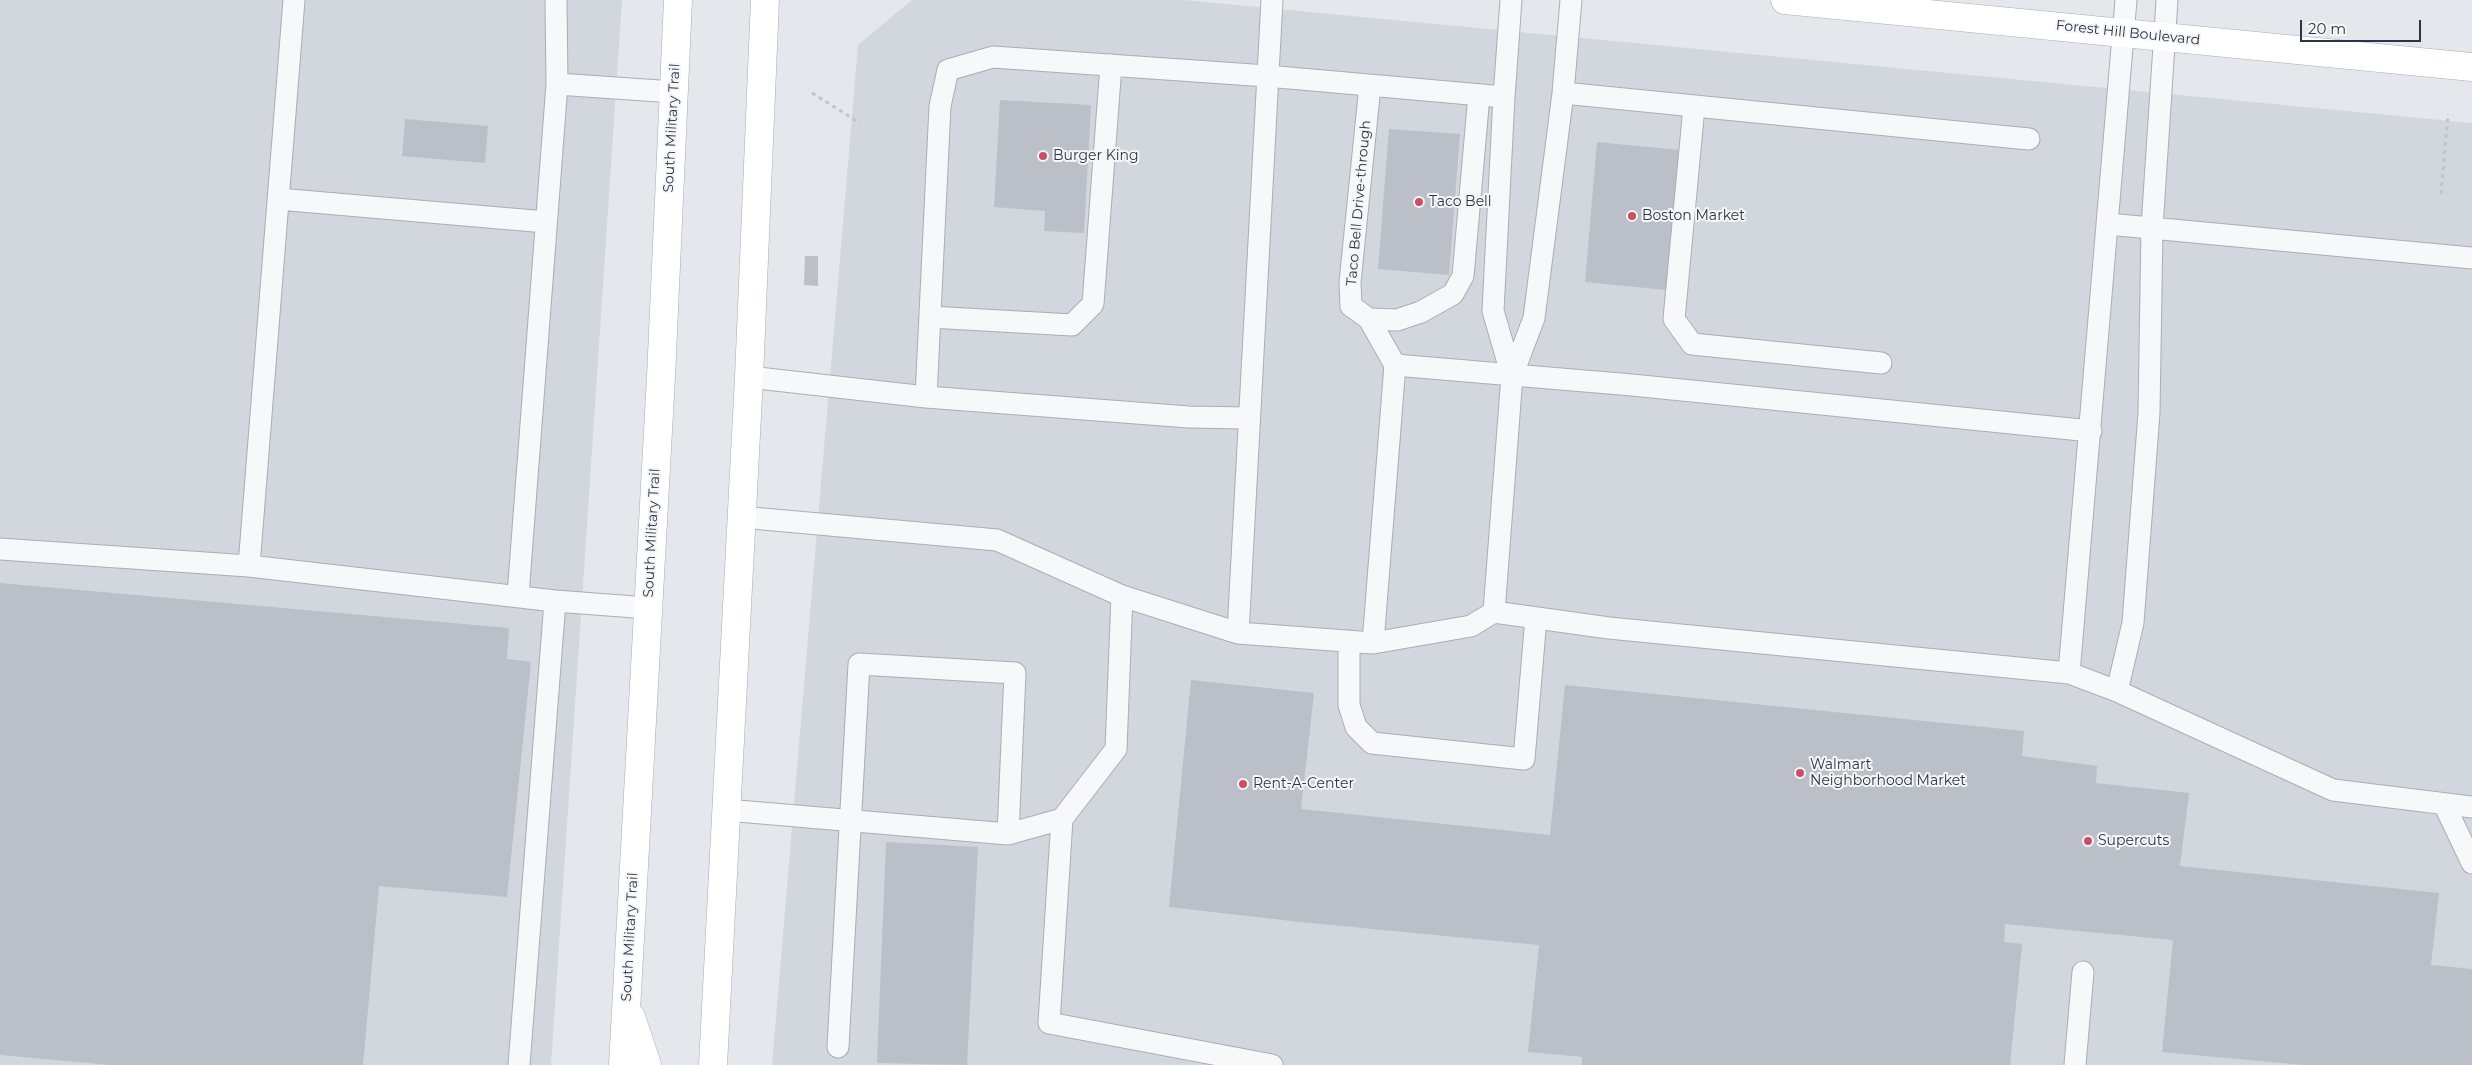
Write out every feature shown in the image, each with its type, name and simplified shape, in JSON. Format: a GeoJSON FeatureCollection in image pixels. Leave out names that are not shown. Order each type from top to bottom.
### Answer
{"type":"FeatureCollection","features":[{"type":"Feature","properties":{"kind":"main road","name":"South Military Trail"},"geometry":{"type":"LineString","coordinates":[[623,1065],[678,0]]}},
{"type":"Feature","properties":{"kind":"main road"},"geometry":{"type":"LineString","coordinates":[[713,1065],[749,377],[766,0]]}},
{"type":"Feature","properties":{"kind":"main road","name":"Forest Hill Boulevard"},"geometry":{"type":"LineString","coordinates":[[1785,0],[2472,67]]}},
{"type":"Feature","properties":{"kind":"main road"},"geometry":{"type":"LineString","coordinates":[[626,1002],[646,1065]]}},
{"type":"Feature","properties":{"kind":"lane"},"geometry":{"type":"LineString","coordinates":[[249,566],[294,0]]}},
{"type":"Feature","properties":{"kind":"lane"},"geometry":{"type":"LineString","coordinates":[[518,595],[557,84],[556,0]]}},
{"type":"Feature","properties":{"kind":"lane"},"geometry":{"type":"LineString","coordinates":[[1238,633],[1248,418],[1272,0]]}},
{"type":"Feature","properties":{"kind":"lane"},"geometry":{"type":"LineString","coordinates":[[1511,0],[1504,97],[1494,311],[1512,376]]}},
{"type":"Feature","properties":{"kind":"lane"},"geometry":{"type":"LineString","coordinates":[[1494,612],[1512,376],[1534,318],[1563,93],[1571,0]]}},
{"type":"Feature","properties":{"kind":"lane"},"geometry":{"type":"LineString","coordinates":[[2069,673],[2126,0]]}},
{"type":"Feature","properties":{"kind":"lane"},"geometry":{"type":"LineString","coordinates":[[2117,691],[2134,623],[2149,413],[2152,227],[2167,0]]}},
{"type":"Feature","properties":{"kind":"lane"},"geometry":{"type":"LineString","coordinates":[[926,396],[940,106],[948,70],[993,56],[1267,76],[1504,97]]}},
{"type":"Feature","properties":{"kind":"lane"},"geometry":{"type":"LineString","coordinates":[[930,316],[1072,325],[1093,304],[1111,65]]}},
{"type":"Feature","properties":{"kind":"lane"},"geometry":{"type":"LineString","coordinates":[[557,84],[674,92]]}},
{"type":"Feature","properties":{"kind":"lane","name":"Taco Bell Drive-through"},"geometry":{"type":"LineString","coordinates":[[1369,319],[1351,306],[1350,282],[1370,86]]}},
{"type":"Feature","properties":{"kind":"lane"},"geometry":{"type":"LineString","coordinates":[[1563,93],[2029,139]]}},
{"type":"Feature","properties":{"kind":"lane"},"geometry":{"type":"LineString","coordinates":[[1369,319],[1397,320],[1421,312],[1453,294],[1463,276],[1479,95]]}},
{"type":"Feature","properties":{"kind":"lane"},"geometry":{"type":"LineString","coordinates":[[1694,107],[1674,319],[1692,344],[1881,364]]}},
{"type":"Feature","properties":{"kind":"lane"},"geometry":{"type":"LineString","coordinates":[[278,199],[546,222]]}},
{"type":"Feature","properties":{"kind":"lane"},"geometry":{"type":"LineString","coordinates":[[2108,224],[2472,258]]}},
{"type":"Feature","properties":{"kind":"lane"},"geometry":{"type":"LineString","coordinates":[[1369,319],[1394,364],[1373,643]]}},
{"type":"Feature","properties":{"kind":"lane"},"geometry":{"type":"LineString","coordinates":[[1394,364],[1651,387],[2091,431]]}},
{"type":"Feature","properties":{"kind":"lane"},"geometry":{"type":"LineString","coordinates":[[749,377],[926,396],[1189,417],[1248,418]]}},
{"type":"Feature","properties":{"kind":"lane"},"geometry":{"type":"LineString","coordinates":[[742,517],[998,540],[1122,596],[1238,633],[1373,643],[1471,626],[1494,612],[1610,628],[2069,673],[2117,691],[2333,790],[2472,807]]}},
{"type":"Feature","properties":{"kind":"lane"},"geometry":{"type":"LineString","coordinates":[[0,549],[249,566],[518,595],[555,601],[648,608]]}},
{"type":"Feature","properties":{"kind":"lane"},"geometry":{"type":"LineString","coordinates":[[1122,596],[1116,749],[1062,819],[1049,1023],[1272,1065]]}},
{"type":"Feature","properties":{"kind":"lane"},"geometry":{"type":"LineString","coordinates":[[519,1065],[555,601]]}},
{"type":"Feature","properties":{"kind":"lane"},"geometry":{"type":"LineString","coordinates":[[1349,641],[1349,705],[1356,727],[1372,743],[1524,759],[1536,618]]}},
{"type":"Feature","properties":{"kind":"lane"},"geometry":{"type":"LineString","coordinates":[[838,1047],[852,820],[859,664],[1015,673],[1008,834]]}},
{"type":"Feature","properties":{"kind":"lane"},"geometry":{"type":"LineString","coordinates":[[2444,804],[2472,863]]}},
{"type":"Feature","properties":{"kind":"lane"},"geometry":{"type":"LineString","coordinates":[[726,810],[1008,834],[1062,819]]}},
{"type":"Feature","properties":{"kind":"lane"},"geometry":{"type":"LineString","coordinates":[[2076,1065],[2083,972]]}},
{"type":"Feature","properties":{"kind":"path"},"geometry":{"type":"LineString","coordinates":[[812,93],[860,124]]}},
{"type":"Feature","properties":{"kind":"path"},"geometry":{"type":"LineString","coordinates":[[2441,194],[2448,114]]}},
{"type":"Feature","properties":{"kind":"shaded area"},"geometry":{"type":"Polygon","coordinates":[[[0,0],[622,0],[551,1065],[0,1065],[0,0]]]}},
{"type":"Feature","properties":{"kind":"shaded area"},"geometry":{"type":"Polygon","coordinates":[[[912,0],[1184,0],[2472,123],[2472,1065],[772,1065],[858,45],[912,0]]]}},
{"type":"Feature","properties":{"kind":"building","name":"Burger King"},"geometry":{"type":"Polygon","coordinates":[[[1000,100],[1091,105],[1084,233],[1044,231],[1045,211],[994,207],[1000,100]]]}},
{"type":"Feature","properties":{"kind":"building"},"geometry":{"type":"Polygon","coordinates":[[[405,119],[488,126],[485,163],[402,156],[405,119]]]}},
{"type":"Feature","properties":{"kind":"building","name":"Taco Bell"},"geometry":{"type":"Polygon","coordinates":[[[1389,129],[1460,134],[1449,275],[1378,269],[1389,129]]]}},
{"type":"Feature","properties":{"kind":"building","name":"Boston Market"},"geometry":{"type":"Polygon","coordinates":[[[1597,142],[1679,150],[1666,290],[1585,282],[1597,142]]]}},
{"type":"Feature","properties":{"kind":"building"},"geometry":{"type":"Polygon","coordinates":[[[805,256],[818,256],[818,286],[804,285],[805,256]]]}},
{"type":"Feature","properties":{"kind":"building"},"geometry":{"type":"Polygon","coordinates":[[[0,583],[509,628],[507,659],[531,662],[507,897],[379,886],[363,1065],[110,1065],[0,1055],[0,583]]]}},
{"type":"Feature","properties":{"kind":"building"},"geometry":{"type":"Polygon","coordinates":[[[1191,680],[1314,693],[1301,809],[1550,835],[1565,685],[2024,731],[2022,756],[2097,766],[2096,783],[2189,793],[2180,866],[2439,893],[2431,965],[2472,969],[2472,1065],[2303,1065],[2162,1052],[2173,940],[2005,924],[2004,942],[2022,944],[2010,1065],[1582,1065],[1582,1057],[1528,1052],[1539,945],[1300,922],[1169,907],[1191,680]]]}},
{"type":"Feature","properties":{"kind":"building"},"geometry":{"type":"Polygon","coordinates":[[[886,842],[978,847],[967,1065],[877,1063],[886,842]]]}},
{"type":"Feature","properties":{"kind":"place","name":"Burger King"},"geometry":{"type":"Point","coordinates":[1043,156]}},
{"type":"Feature","properties":{"kind":"place","name":"Taco Bell"},"geometry":{"type":"Point","coordinates":[1419,202]}},
{"type":"Feature","properties":{"kind":"place","name":"Boston Market"},"geometry":{"type":"Point","coordinates":[1632,216]}},
{"type":"Feature","properties":{"kind":"place","name":"Walmart Neighborhood Market"},"geometry":{"type":"Point","coordinates":[1800,773]}},
{"type":"Feature","properties":{"kind":"place","name":"Rent-A-Center"},"geometry":{"type":"Point","coordinates":[1243,784]}},
{"type":"Feature","properties":{"kind":"place","name":"Supercuts"},"geometry":{"type":"Point","coordinates":[2088,841]}}]}
